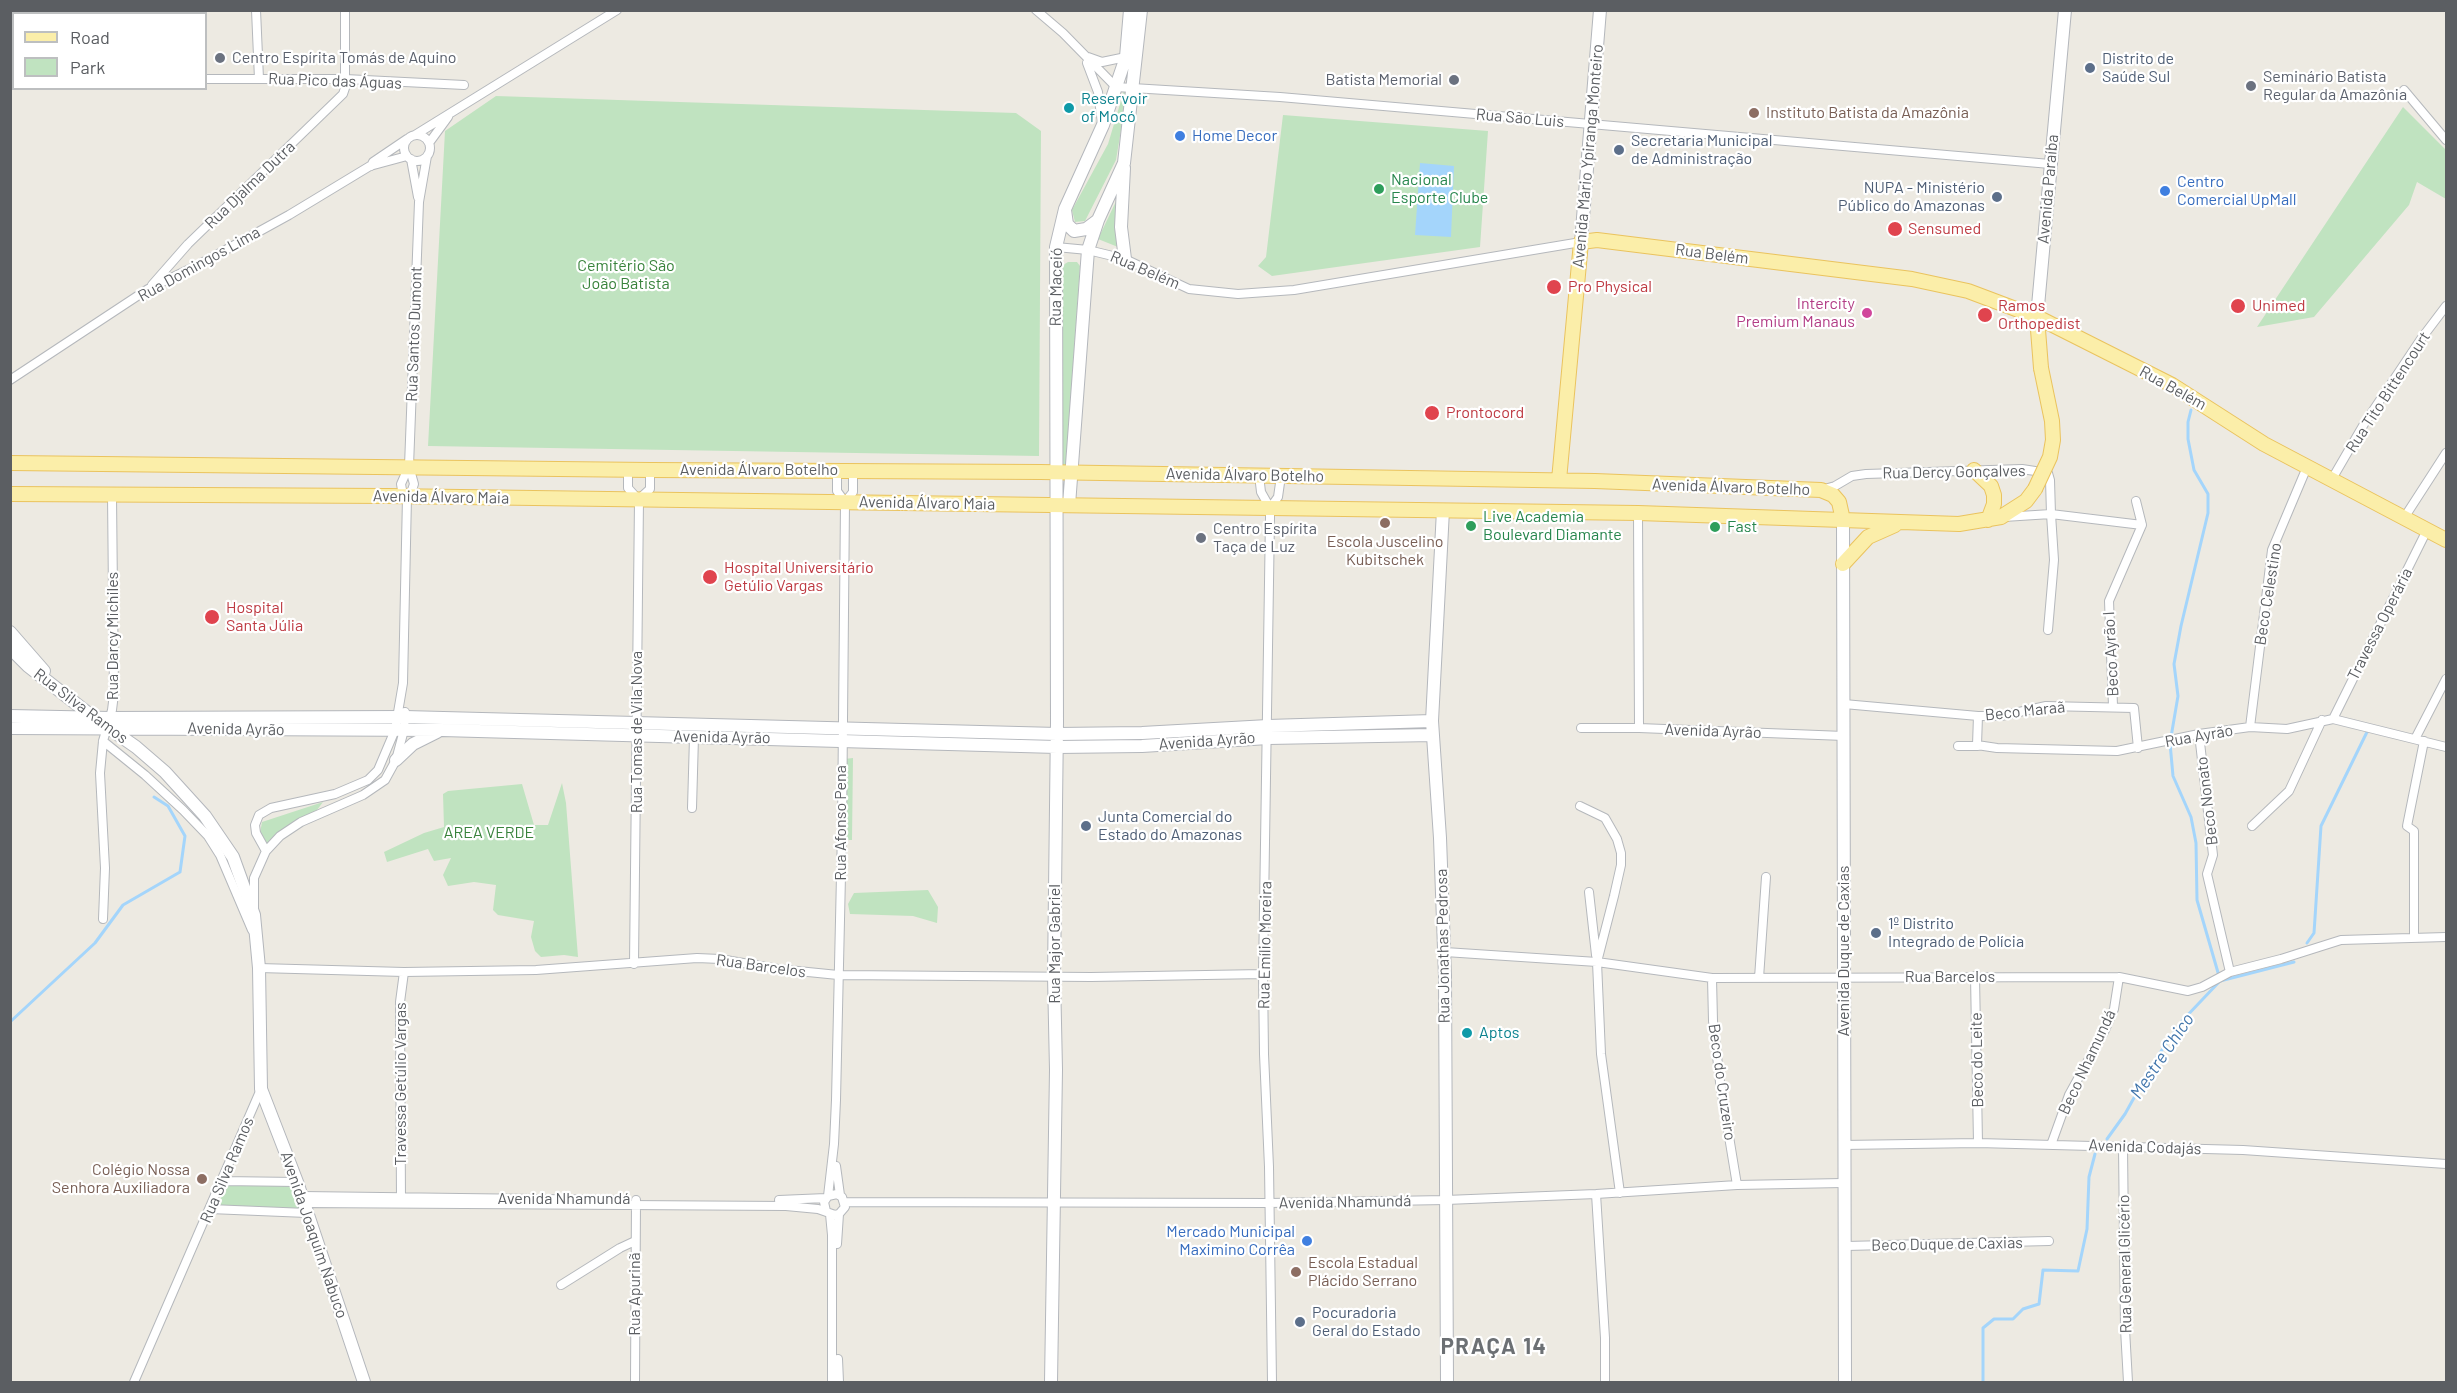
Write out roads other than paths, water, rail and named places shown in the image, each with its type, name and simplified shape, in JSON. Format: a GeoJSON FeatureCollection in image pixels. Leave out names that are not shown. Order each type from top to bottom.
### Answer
{"type":"FeatureCollection","features":[{"type":"Feature","properties":{"kind":"main road","name":"Rua Belém"},"geometry":{"type":"LineString","coordinates":[[1581,242],[1597,240],[1912,279],[1968,291],[2037,317],[2172,385],[2264,444],[2446,540]]}},
{"type":"Feature","properties":{"kind":"main road","name":"Avenida Mário Ypiranga Monteiro"},"geometry":{"type":"LineString","coordinates":[[1559,480],[1581,242]]}},
{"type":"Feature","properties":{"kind":"main road","name":"Avenida Paraíba"},"geometry":{"type":"LineString","coordinates":[[1994,519],[2026,501],[2036,489],[2050,457],[2053,440],[2052,421],[2041,368],[2037,317]]}},
{"type":"Feature","properties":{"kind":"main road","name":"Avenida Álvaro Maia"},"geometry":{"type":"LineString","coordinates":[[10,463],[628,470]]}},
{"type":"Feature","properties":{"kind":"main road","name":"Avenida Álvaro Botelho"},"geometry":{"type":"LineString","coordinates":[[628,470],[1056,472],[1559,480],[1821,490],[1833,495],[1839,502],[1843,520]]}},
{"type":"Feature","properties":{"kind":"main road"},"geometry":{"type":"LineString","coordinates":[[1843,520],[1959,524],[1994,519],[1994,495],[1991,486],[1974,470]]}},
{"type":"Feature","properties":{"kind":"main road","name":"Avenida Álvaro Maia"},"geometry":{"type":"LineString","coordinates":[[10,494],[1443,510],[1638,513],[1843,520]]}},
{"type":"Feature","properties":{"kind":"main road"},"geometry":{"type":"LineString","coordinates":[[1844,564],[1868,537],[1888,527],[1903,523]]}},
{"type":"Feature","properties":{"kind":"street"},"geometry":{"type":"LineString","coordinates":[[256,10],[259,79]]}},
{"type":"Feature","properties":{"kind":"street"},"geometry":{"type":"LineString","coordinates":[[345,10],[345,79]]}},
{"type":"Feature","properties":{"kind":"street","name":"Rua Domingos Lima"},"geometry":{"type":"LineString","coordinates":[[370,166],[411,137],[617,10]]}},
{"type":"Feature","properties":{"kind":"street"},"geometry":{"type":"LineString","coordinates":[[1036,10],[1063,33],[1116,87],[1133,89]]}},
{"type":"Feature","properties":{"kind":"street","name":"Rua Maceió"},"geometry":{"type":"LineString","coordinates":[[1063,505],[1056,472],[1056,247],[1065,209],[1103,125],[1126,57],[1130,10]]}},
{"type":"Feature","properties":{"kind":"street","name":"Rua Maceió"},"geometry":{"type":"LineString","coordinates":[[1063,505],[1071,473],[1088,250],[1098,220],[1124,163],[1141,10]]}},
{"type":"Feature","properties":{"kind":"street","name":"Avenida Mário Ypiranga Monteiro"},"geometry":{"type":"LineString","coordinates":[[1581,242],[1600,10]]}},
{"type":"Feature","properties":{"kind":"street","name":"Avenida Paraíba"},"geometry":{"type":"LineString","coordinates":[[2037,317],[2065,10]]}},
{"type":"Feature","properties":{"kind":"street"},"geometry":{"type":"LineString","coordinates":[[1080,52],[1102,62],[1126,57]]}},
{"type":"Feature","properties":{"kind":"street"},"geometry":{"type":"LineString","coordinates":[[1080,52],[1094,79],[1103,125]]}},
{"type":"Feature","properties":{"kind":"street","name":"Rua Pico das Águas"},"geometry":{"type":"LineString","coordinates":[[207,79],[345,79],[464,85]]}},
{"type":"Feature","properties":{"kind":"street","name":"Rua Djalma Dutra"},"geometry":{"type":"LineString","coordinates":[[147,290],[188,244],[339,99],[345,88],[345,79]]}},
{"type":"Feature","properties":{"kind":"street","name":"Rua São Luis"},"geometry":{"type":"LineString","coordinates":[[1133,89],[1280,97],[2050,164]]}},
{"type":"Feature","properties":{"kind":"street"},"geometry":{"type":"LineString","coordinates":[[2404,90],[2446,140]]}},
{"type":"Feature","properties":{"kind":"street","name":"Rua Domingos Lima"},"geometry":{"type":"LineString","coordinates":[[429,143],[452,112]]}},
{"type":"Feature","properties":{"kind":"street"},"geometry":{"type":"LineString","coordinates":[[411,137],[424,137],[429,143],[427,156],[419,160],[409,157],[404,148],[411,137]]}},
{"type":"Feature","properties":{"kind":"street","name":"Rua Santos Dumont"},"geometry":{"type":"LineString","coordinates":[[254,915],[255,878],[266,851],[280,836],[301,822],[375,789],[385,780],[396,760],[403,683],[407,497],[414,484],[409,466],[419,202],[427,156]]}},
{"type":"Feature","properties":{"kind":"street","name":"Rua Domingos Lima"},"geometry":{"type":"LineString","coordinates":[[10,380],[147,290],[289,215],[370,166],[409,157]]}},
{"type":"Feature","properties":{"kind":"street","name":"Rua Santos Dumont"},"geometry":{"type":"LineString","coordinates":[[409,157],[419,202]]}},
{"type":"Feature","properties":{"kind":"street"},"geometry":{"type":"LineString","coordinates":[[1124,163],[1121,227],[1125,259]]}},
{"type":"Feature","properties":{"kind":"street"},"geometry":{"type":"LineString","coordinates":[[1065,209],[1067,224],[1074,231],[1086,230],[1098,220]]}},
{"type":"Feature","properties":{"kind":"street","name":"Rua Belém"},"geometry":{"type":"LineString","coordinates":[[1056,247],[1088,250],[1125,259],[1189,288],[1229,294],[1266,293],[1443,267],[1581,242]]}},
{"type":"Feature","properties":{"kind":"street","name":"Rua Tito Bittencourt"},"geometry":{"type":"LineString","coordinates":[[2332,479],[2364,424],[2446,306]]}},
{"type":"Feature","properties":{"kind":"street","name":"Rua Domingos Lima"},"geometry":{"type":"LineString","coordinates":[[10,386],[30,366]]}},
{"type":"Feature","properties":{"kind":"street"},"geometry":{"type":"LineString","coordinates":[[2404,518],[2446,453]]}},
{"type":"Feature","properties":{"kind":"street","name":"Beco Celestino"},"geometry":{"type":"LineString","coordinates":[[2250,727],[2272,550],[2307,467]]}},
{"type":"Feature","properties":{"kind":"street","name":"Rua Dercy Gonçalves"},"geometry":{"type":"LineString","coordinates":[[1821,490],[1835,486],[1852,476],[1866,474],[2022,469],[2048,473],[2051,514]]}},
{"type":"Feature","properties":{"kind":"street","name":"Rua Tomas de Vila Nova"},"geometry":{"type":"LineString","coordinates":[[628,470],[630,493],[639,500]]}},
{"type":"Feature","properties":{"kind":"street","name":"Rua Tomas de Vila Nova"},"geometry":{"type":"LineString","coordinates":[[634,964],[639,500],[650,489],[650,470]]}},
{"type":"Feature","properties":{"kind":"street","name":"Rua Afonso Pena"},"geometry":{"type":"LineString","coordinates":[[827,1197],[834,1144],[842,830],[841,733],[845,502],[837,491],[837,470]]}},
{"type":"Feature","properties":{"kind":"street","name":"Rua Afonso Pena"},"geometry":{"type":"LineString","coordinates":[[845,502],[853,492],[853,470]]}},
{"type":"Feature","properties":{"kind":"street","name":"Rua Emílio Moreira"},"geometry":{"type":"LineString","coordinates":[[1259,476],[1261,492],[1270,508],[1263,974],[1272,1383]]}},
{"type":"Feature","properties":{"kind":"street","name":"Rua Emílio Moreira"},"geometry":{"type":"LineString","coordinates":[[1270,508],[1278,497],[1281,476]]}},
{"type":"Feature","properties":{"kind":"street","name":"Rua Darcy Michiles"},"geometry":{"type":"LineString","coordinates":[[104,919],[105,868],[100,773],[103,741],[114,694],[112,495]]}},
{"type":"Feature","properties":{"kind":"street"},"geometry":{"type":"LineString","coordinates":[[1994,519],[2051,514],[2142,525],[2136,501]]}},
{"type":"Feature","properties":{"kind":"street","name":"Rua Major Gabriel"},"geometry":{"type":"LineString","coordinates":[[1051,1383],[1056,1070],[1054,976],[1057,741],[1063,505]]}},
{"type":"Feature","properties":{"kind":"street","name":"Rua Jonathas Pedrosa"},"geometry":{"type":"LineString","coordinates":[[1443,510],[1432,721],[1445,952],[1447,1383]]}},
{"type":"Feature","properties":{"kind":"street"},"geometry":{"type":"LineString","coordinates":[[1638,513],[1639,728]]}},
{"type":"Feature","properties":{"kind":"street"},"geometry":{"type":"LineString","coordinates":[[2048,630],[2054,560],[2051,514]]}},
{"type":"Feature","properties":{"kind":"street","name":"Avenida Duque de Caxias"},"geometry":{"type":"LineString","coordinates":[[1843,520],[1845,1383]]}},
{"type":"Feature","properties":{"kind":"street","name":"Beco Ayrão I"},"geometry":{"type":"LineString","coordinates":[[2113,706],[2109,600],[2142,525]]}},
{"type":"Feature","properties":{"kind":"street","name":"Travessa Operária"},"geometry":{"type":"LineString","coordinates":[[2333,719],[2427,530]]}},
{"type":"Feature","properties":{"kind":"street"},"geometry":{"type":"LineString","coordinates":[[10,632],[40,666],[45,678]]}},
{"type":"Feature","properties":{"kind":"street","name":"Rua Silva Ramos"},"geometry":{"type":"LineString","coordinates":[[10,648],[28,666],[93,717]]}},
{"type":"Feature","properties":{"kind":"street"},"geometry":{"type":"LineString","coordinates":[[2414,937],[2414,831],[2407,826],[2420,740],[2446,679]]}},
{"type":"Feature","properties":{"kind":"street","name":"Beco Maraã"},"geometry":{"type":"LineString","coordinates":[[1844,704],[1978,716],[2001,716],[2046,706],[2134,708],[2138,748]]}},
{"type":"Feature","properties":{"kind":"street","name":"Avenida Ayrão"},"geometry":{"type":"LineString","coordinates":[[10,716],[93,717],[108,722]]}},
{"type":"Feature","properties":{"kind":"street"},"geometry":{"type":"LineString","coordinates":[[1978,716],[1978,746]]}},
{"type":"Feature","properties":{"kind":"street","name":"Rua Ayrão"},"geometry":{"type":"LineString","coordinates":[[1958,746],[2117,751],[2199,734],[2250,727],[2277,730],[2333,719],[2446,747]]}},
{"type":"Feature","properties":{"kind":"street"},"geometry":{"type":"LineString","coordinates":[[2252,826],[2289,791],[2322,720]]}},
{"type":"Feature","properties":{"kind":"street","name":"Avenida Ayrão"},"geometry":{"type":"LineString","coordinates":[[10,728],[108,722],[637,723],[1057,741],[1142,740],[1432,721]]}},
{"type":"Feature","properties":{"kind":"street","name":"Rua Silva Ramos"},"geometry":{"type":"LineString","coordinates":[[108,722],[165,772],[205,816],[233,856],[254,915],[259,968],[261,1089],[134,1383]]}},
{"type":"Feature","properties":{"kind":"street","name":"Rua Santos Dumont"},"geometry":{"type":"LineString","coordinates":[[266,851],[256,832],[255,825],[260,815],[271,808],[335,794],[368,780],[378,770],[401,723]]}},
{"type":"Feature","properties":{"kind":"street","name":"Avenida Ayrão"},"geometry":{"type":"LineString","coordinates":[[401,723],[442,730],[637,736],[694,737],[841,733]]}},
{"type":"Feature","properties":{"kind":"street","name":"Avenida Ayrão"},"geometry":{"type":"LineString","coordinates":[[1581,728],[1844,736]]}},
{"type":"Feature","properties":{"kind":"street"},"geometry":{"type":"LineString","coordinates":[[396,760],[421,738],[442,730]]}},
{"type":"Feature","properties":{"kind":"street","name":"Avenida Ayrão"},"geometry":{"type":"LineString","coordinates":[[1268,732],[1433,735]]}},
{"type":"Feature","properties":{"kind":"street","name":"Beco Nonato"},"geometry":{"type":"LineString","coordinates":[[2199,734],[2213,855],[2207,874],[2230,972]]}},
{"type":"Feature","properties":{"kind":"street"},"geometry":{"type":"LineString","coordinates":[[692,808],[694,737]]}},
{"type":"Feature","properties":{"kind":"street","name":"Rua Silva Ramos"},"geometry":{"type":"LineString","coordinates":[[103,741],[168,796],[208,837],[220,855],[258,945]]}},
{"type":"Feature","properties":{"kind":"street"},"geometry":{"type":"LineString","coordinates":[[1580,806],[1605,818],[1617,839],[1621,853],[1621,865],[1597,962]]}},
{"type":"Feature","properties":{"kind":"street"},"geometry":{"type":"LineString","coordinates":[[1760,978],[1766,877]]}},
{"type":"Feature","properties":{"kind":"street"},"geometry":{"type":"LineString","coordinates":[[1589,892],[1597,962],[1601,1054],[1620,1193]]}},
{"type":"Feature","properties":{"kind":"street","name":"Rua Barcelos"},"geometry":{"type":"LineString","coordinates":[[1445,952],[1597,962],[1712,978],[2119,977],[2188,991],[2202,987],[2230,972],[2340,940],[2446,937]]}},
{"type":"Feature","properties":{"kind":"street","name":"Rua Barcelos"},"geometry":{"type":"LineString","coordinates":[[259,968],[404,972],[536,970],[675,959],[720,959],[778,969],[838,975],[1263,974]]}},
{"type":"Feature","properties":{"kind":"street","name":"Travessa Getúlio Vargas"},"geometry":{"type":"LineString","coordinates":[[401,1200],[400,1002],[404,972]]}},
{"type":"Feature","properties":{"kind":"street","name":"Beco do Leite"},"geometry":{"type":"LineString","coordinates":[[1975,976],[1978,1143]]}},
{"type":"Feature","properties":{"kind":"street","name":"Beco Nhamundá"},"geometry":{"type":"LineString","coordinates":[[2051,1145],[2069,1095],[2114,1009],[2119,977]]}},
{"type":"Feature","properties":{"kind":"street","name":"Beco do Cruzeiro"},"geometry":{"type":"LineString","coordinates":[[1712,978],[1713,1021],[1720,1082],[1737,1185]]}},
{"type":"Feature","properties":{"kind":"street","name":"Avenida Joaquim Nabuco"},"geometry":{"type":"LineString","coordinates":[[261,1089],[297,1182],[364,1383]]}},
{"type":"Feature","properties":{"kind":"street","name":"Avenida Codajás"},"geometry":{"type":"LineString","coordinates":[[1843,1144],[1978,1143],[2123,1146],[2243,1150],[2446,1164]]}},
{"type":"Feature","properties":{"kind":"street","name":"Rua Afonso Pena"},"geometry":{"type":"LineString","coordinates":[[834,1144],[843,1199]]}},
{"type":"Feature","properties":{"kind":"street","name":"Rua General Glicério"},"geometry":{"type":"LineString","coordinates":[[2123,1146],[2125,1329],[2128,1383]]}},
{"type":"Feature","properties":{"kind":"street"},"geometry":{"type":"LineString","coordinates":[[222,1180],[297,1182]]}},
{"type":"Feature","properties":{"kind":"street","name":"Avenida Nhamundá"},"geometry":{"type":"LineString","coordinates":[[843,1199],[1054,1203],[1269,1203],[1446,1200],[1620,1193],[1737,1185],[1844,1183]]}},
{"type":"Feature","properties":{"kind":"street"},"geometry":{"type":"LineString","coordinates":[[832,1213],[845,1207],[843,1199],[834,1194],[827,1197],[824,1207],[832,1213],[838,1383]]}},
{"type":"Feature","properties":{"kind":"street"},"geometry":{"type":"LineString","coordinates":[[1596,1194],[1605,1338],[1605,1383]]}},
{"type":"Feature","properties":{"kind":"street","name":"Avenida Nhamundá"},"geometry":{"type":"LineString","coordinates":[[636,1202],[786,1200],[827,1197]]}},
{"type":"Feature","properties":{"kind":"street","name":"Avenida Nhamundá"},"geometry":{"type":"LineString","coordinates":[[210,1209],[401,1200],[786,1206],[832,1213]]}},
{"type":"Feature","properties":{"kind":"street","name":"Rua Apurinã"},"geometry":{"type":"LineString","coordinates":[[635,1383],[636,1202]]}},
{"type":"Feature","properties":{"kind":"street"},"geometry":{"type":"LineString","coordinates":[[561,1285],[635,1241]]}},
{"type":"Feature","properties":{"kind":"street","name":"Beco Duque de Caxias"},"geometry":{"type":"LineString","coordinates":[[1846,1246],[2049,1241]]}},
{"type":"Feature","properties":{"kind":"street"},"geometry":{"type":"LineString","coordinates":[[832,1383],[835,1262]]}},
{"type":"Feature","properties":{"kind":"water"},"geometry":{"type":"Polygon","coordinates":[[[1420,163],[1454,166],[1451,237],[1415,235],[1420,163]]]}},
{"type":"Feature","properties":{"kind":"waterway"},"geometry":{"type":"LineString","coordinates":[[2191,410],[2188,439],[2194,470],[2208,494],[2208,513],[2174,664],[2178,696],[2170,743],[2173,776],[2191,817],[2196,843],[2197,900],[2219,976]]}},
{"type":"Feature","properties":{"kind":"waterway","name":"Mestre Chico"},"geometry":{"type":"LineString","coordinates":[[2307,943],[2314,933],[2321,826],[2367,732]]}},
{"type":"Feature","properties":{"kind":"waterway"},"geometry":{"type":"LineString","coordinates":[[10,1022],[95,943],[123,905],[180,872],[185,836],[168,806],[154,797]]}},
{"type":"Feature","properties":{"kind":"waterway","name":"Mestre Chico"},"geometry":{"type":"LineString","coordinates":[[2107,1139],[2125,1114],[2155,1060],[2182,1021],[2220,981],[2294,962]]}},
{"type":"Feature","properties":{"kind":"waterway","name":"Mestre Chico"},"geometry":{"type":"LineString","coordinates":[[1983,1382],[1983,1328],[1994,1319],[2013,1319],[2023,1309],[2039,1304],[2043,1270],[2078,1271],[2087,1229],[2089,1177],[2095,1154]]}},
{"type":"Feature","properties":{"kind":"place","name":"Centro Espírita Tomás de Aquino"},"geometry":{"type":"Point","coordinates":[220,58]}},
{"type":"Feature","properties":{"kind":"place","name":"Distrito de Saúde Sul"},"geometry":{"type":"Point","coordinates":[2090,68]}},
{"type":"Feature","properties":{"kind":"place","name":"Batista Memorial"},"geometry":{"type":"Point","coordinates":[1454,80]}},
{"type":"Feature","properties":{"kind":"place","name":"Seminário Batista Regular da Amazônia"},"geometry":{"type":"Point","coordinates":[2251,86]}},
{"type":"Feature","properties":{"kind":"place","name":"Reservoir of Mocó"},"geometry":{"type":"Point","coordinates":[1069,108]}},
{"type":"Feature","properties":{"kind":"place","name":"Instituto Batista da Amazônia"},"geometry":{"type":"Point","coordinates":[1754,113]}},
{"type":"Feature","properties":{"kind":"place","name":"Home Decor"},"geometry":{"type":"Point","coordinates":[1180,136]}},
{"type":"Feature","properties":{"kind":"place","name":"Secretaria Municipal de Administração"},"geometry":{"type":"Point","coordinates":[1619,150]}},
{"type":"Feature","properties":{"kind":"place","name":"Nacional Esporte Clube"},"geometry":{"type":"Point","coordinates":[1379,189]}},
{"type":"Feature","properties":{"kind":"place","name":"Centro Comercial UpMall"},"geometry":{"type":"Point","coordinates":[2165,191]}},
{"type":"Feature","properties":{"kind":"place","name":"NUPA - Ministério Público do Amazonas"},"geometry":{"type":"Point","coordinates":[1997,197]}},
{"type":"Feature","properties":{"kind":"place","name":"Sensumed"},"geometry":{"type":"Point","coordinates":[1895,229]}},
{"type":"Feature","properties":{"kind":"place","name":"Pro Physical"},"geometry":{"type":"Point","coordinates":[1554,287]}},
{"type":"Feature","properties":{"kind":"place","name":"Unimed"},"geometry":{"type":"Point","coordinates":[2238,306]}},
{"type":"Feature","properties":{"kind":"place","name":"Intercity Premium Manaus"},"geometry":{"type":"Point","coordinates":[1867,313]}},
{"type":"Feature","properties":{"kind":"place","name":"Ramos Orthopedist"},"geometry":{"type":"Point","coordinates":[1985,315]}},
{"type":"Feature","properties":{"kind":"place","name":"Prontocord"},"geometry":{"type":"Point","coordinates":[1432,413]}},
{"type":"Feature","properties":{"kind":"place","name":"Escola Juscelino Kubitschek"},"geometry":{"type":"Point","coordinates":[1385,523]}},
{"type":"Feature","properties":{"kind":"place","name":"Live Academia Boulevard Diamante"},"geometry":{"type":"Point","coordinates":[1471,526]}},
{"type":"Feature","properties":{"kind":"place","name":"Fast"},"geometry":{"type":"Point","coordinates":[1715,527]}},
{"type":"Feature","properties":{"kind":"place","name":"Centro Espírita Taça de Luz"},"geometry":{"type":"Point","coordinates":[1201,538]}},
{"type":"Feature","properties":{"kind":"place","name":"Hospital Universitário Getúlio Vargas"},"geometry":{"type":"Point","coordinates":[710,577]}},
{"type":"Feature","properties":{"kind":"place","name":"Hospital Santa Júlia"},"geometry":{"type":"Point","coordinates":[212,617]}},
{"type":"Feature","properties":{"kind":"place","name":"Junta Comercial do Estado do Amazonas"},"geometry":{"type":"Point","coordinates":[1086,826]}},
{"type":"Feature","properties":{"kind":"place","name":"1º Distrito Integrado de Polícia"},"geometry":{"type":"Point","coordinates":[1876,933]}},
{"type":"Feature","properties":{"kind":"place","name":"Aptos"},"geometry":{"type":"Point","coordinates":[1467,1033]}},
{"type":"Feature","properties":{"kind":"place","name":"Colégio Nossa Senhora Auxiliadora"},"geometry":{"type":"Point","coordinates":[202,1179]}},
{"type":"Feature","properties":{"kind":"place","name":"Mercado Municipal Maximino Corrêa"},"geometry":{"type":"Point","coordinates":[1307,1241]}},
{"type":"Feature","properties":{"kind":"place","name":"Escola Estadual Plácido Serrano"},"geometry":{"type":"Point","coordinates":[1296,1272]}},
{"type":"Feature","properties":{"kind":"place","name":"Pocuradoria Geral do Estado"},"geometry":{"type":"Point","coordinates":[1300,1322]}},
{"type":"Feature","properties":{"kind":"district","name":"PRAÇA 14"},"geometry":{"type":"Point","coordinates":[1494,1347]}},
{"type":"Feature","properties":{"kind":"park label","name":"Cemitério São João Batista"},"geometry":{"type":"Point","coordinates":[626,275]}},
{"type":"Feature","properties":{"kind":"park label","name":"AREA VERDE"},"geometry":{"type":"Point","coordinates":[489,833]}}]}
